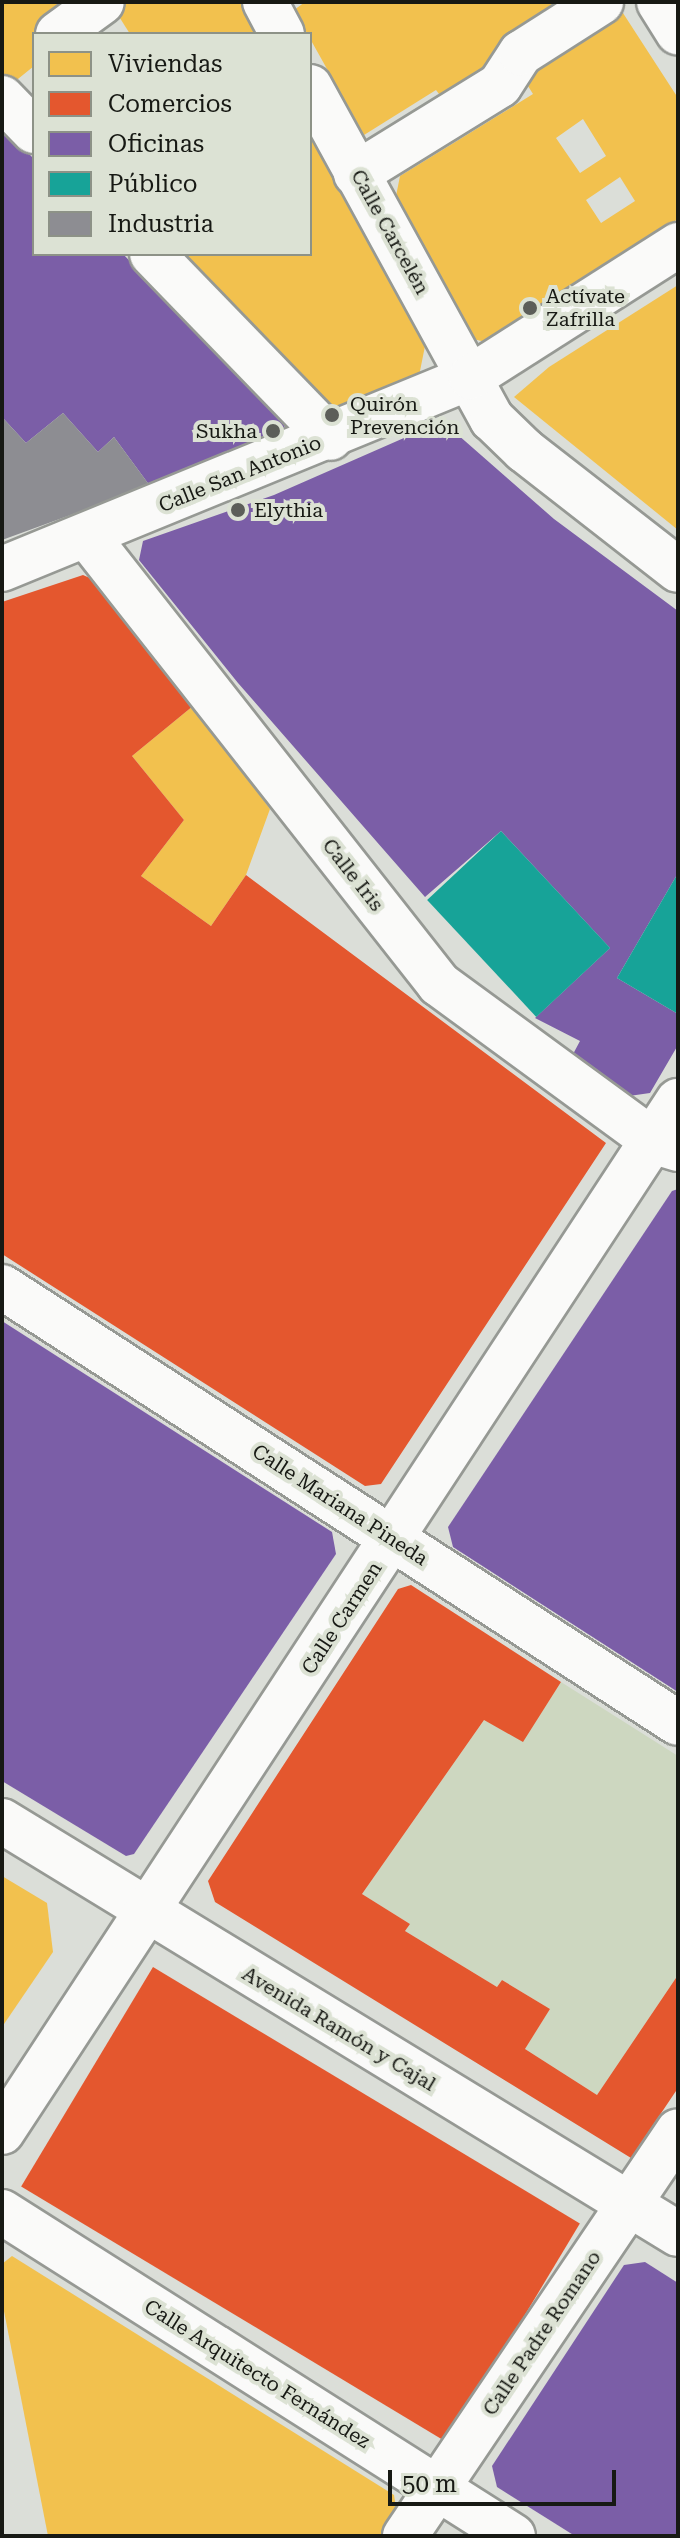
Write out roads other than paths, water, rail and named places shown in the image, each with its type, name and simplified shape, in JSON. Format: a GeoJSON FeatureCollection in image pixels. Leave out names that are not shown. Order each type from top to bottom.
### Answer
{"type":"FeatureCollection","features":[{"type":"Feature","properties":{"kind":"street"},"geometry":{"type":"LineString","coordinates":[[61,32],[102,2]]}},
{"type":"Feature","properties":{"kind":"street"},"geometry":{"type":"LineString","coordinates":[[265,2],[281,32]]}},
{"type":"Feature","properties":{"kind":"street"},"geometry":{"type":"LineString","coordinates":[[356,174],[500,85],[521,53],[601,2]]}},
{"type":"Feature","properties":{"kind":"street"},"geometry":{"type":"LineString","coordinates":[[659,2],[678,32]]}},
{"type":"Feature","properties":{"kind":"street","name":"Calle Carcelén"},"geometry":{"type":"LineString","coordinates":[[312,91],[356,174],[506,434],[678,570]]}},
{"type":"Feature","properties":{"kind":"street"},"geometry":{"type":"LineString","coordinates":[[2,98],[32,129]]}},
{"type":"Feature","properties":{"kind":"street","name":"Calle San Antonio"},"geometry":{"type":"LineString","coordinates":[[2,569],[330,438],[471,377],[678,245]]}},
{"type":"Feature","properties":{"kind":"street"},"geometry":{"type":"LineString","coordinates":[[154,256],[330,438]]}},
{"type":"Feature","properties":{"kind":"street","name":"Calle Iris"},"geometry":{"type":"LineString","coordinates":[[87,536],[439,984],[666,1146]]}},
{"type":"Feature","properties":{"kind":"street","name":"Calle Carmen"},"geometry":{"type":"LineString","coordinates":[[2,2132],[393,1540],[666,1146],[678,1101]]}},
{"type":"Feature","properties":{"kind":"street","name":"Calle Mariana Pineda"},"geometry":{"type":"LineString","coordinates":[[2,1287],[678,1723]]}},
{"type":"Feature","properties":{"kind":"street","name":"Avenida Ramón y Cajal"},"geometry":{"type":"LineString","coordinates":[[2,1821],[678,2234]]}},
{"type":"Feature","properties":{"kind":"street","name":"Calle Padre Romano"},"geometry":{"type":"LineString","coordinates":[[405,2536],[678,2131]]}},
{"type":"Feature","properties":{"kind":"street","name":"Calle Arquitecto Fernández"},"geometry":{"type":"LineString","coordinates":[[2,2212],[513,2536]]}},
{"type":"Feature","properties":{"kind":"place","name":"Actívate Zafrilla"},"geometry":{"type":"Point","coordinates":[530,308]}},
{"type":"Feature","properties":{"kind":"place","name":"Quirón Prevención"},"geometry":{"type":"Point","coordinates":[332,415]}},
{"type":"Feature","properties":{"kind":"place","name":"Sukha"},"geometry":{"type":"Point","coordinates":[273,431]}},
{"type":"Feature","properties":{"kind":"place","name":"Elythia"},"geometry":{"type":"Point","coordinates":[238,510]}}]}
